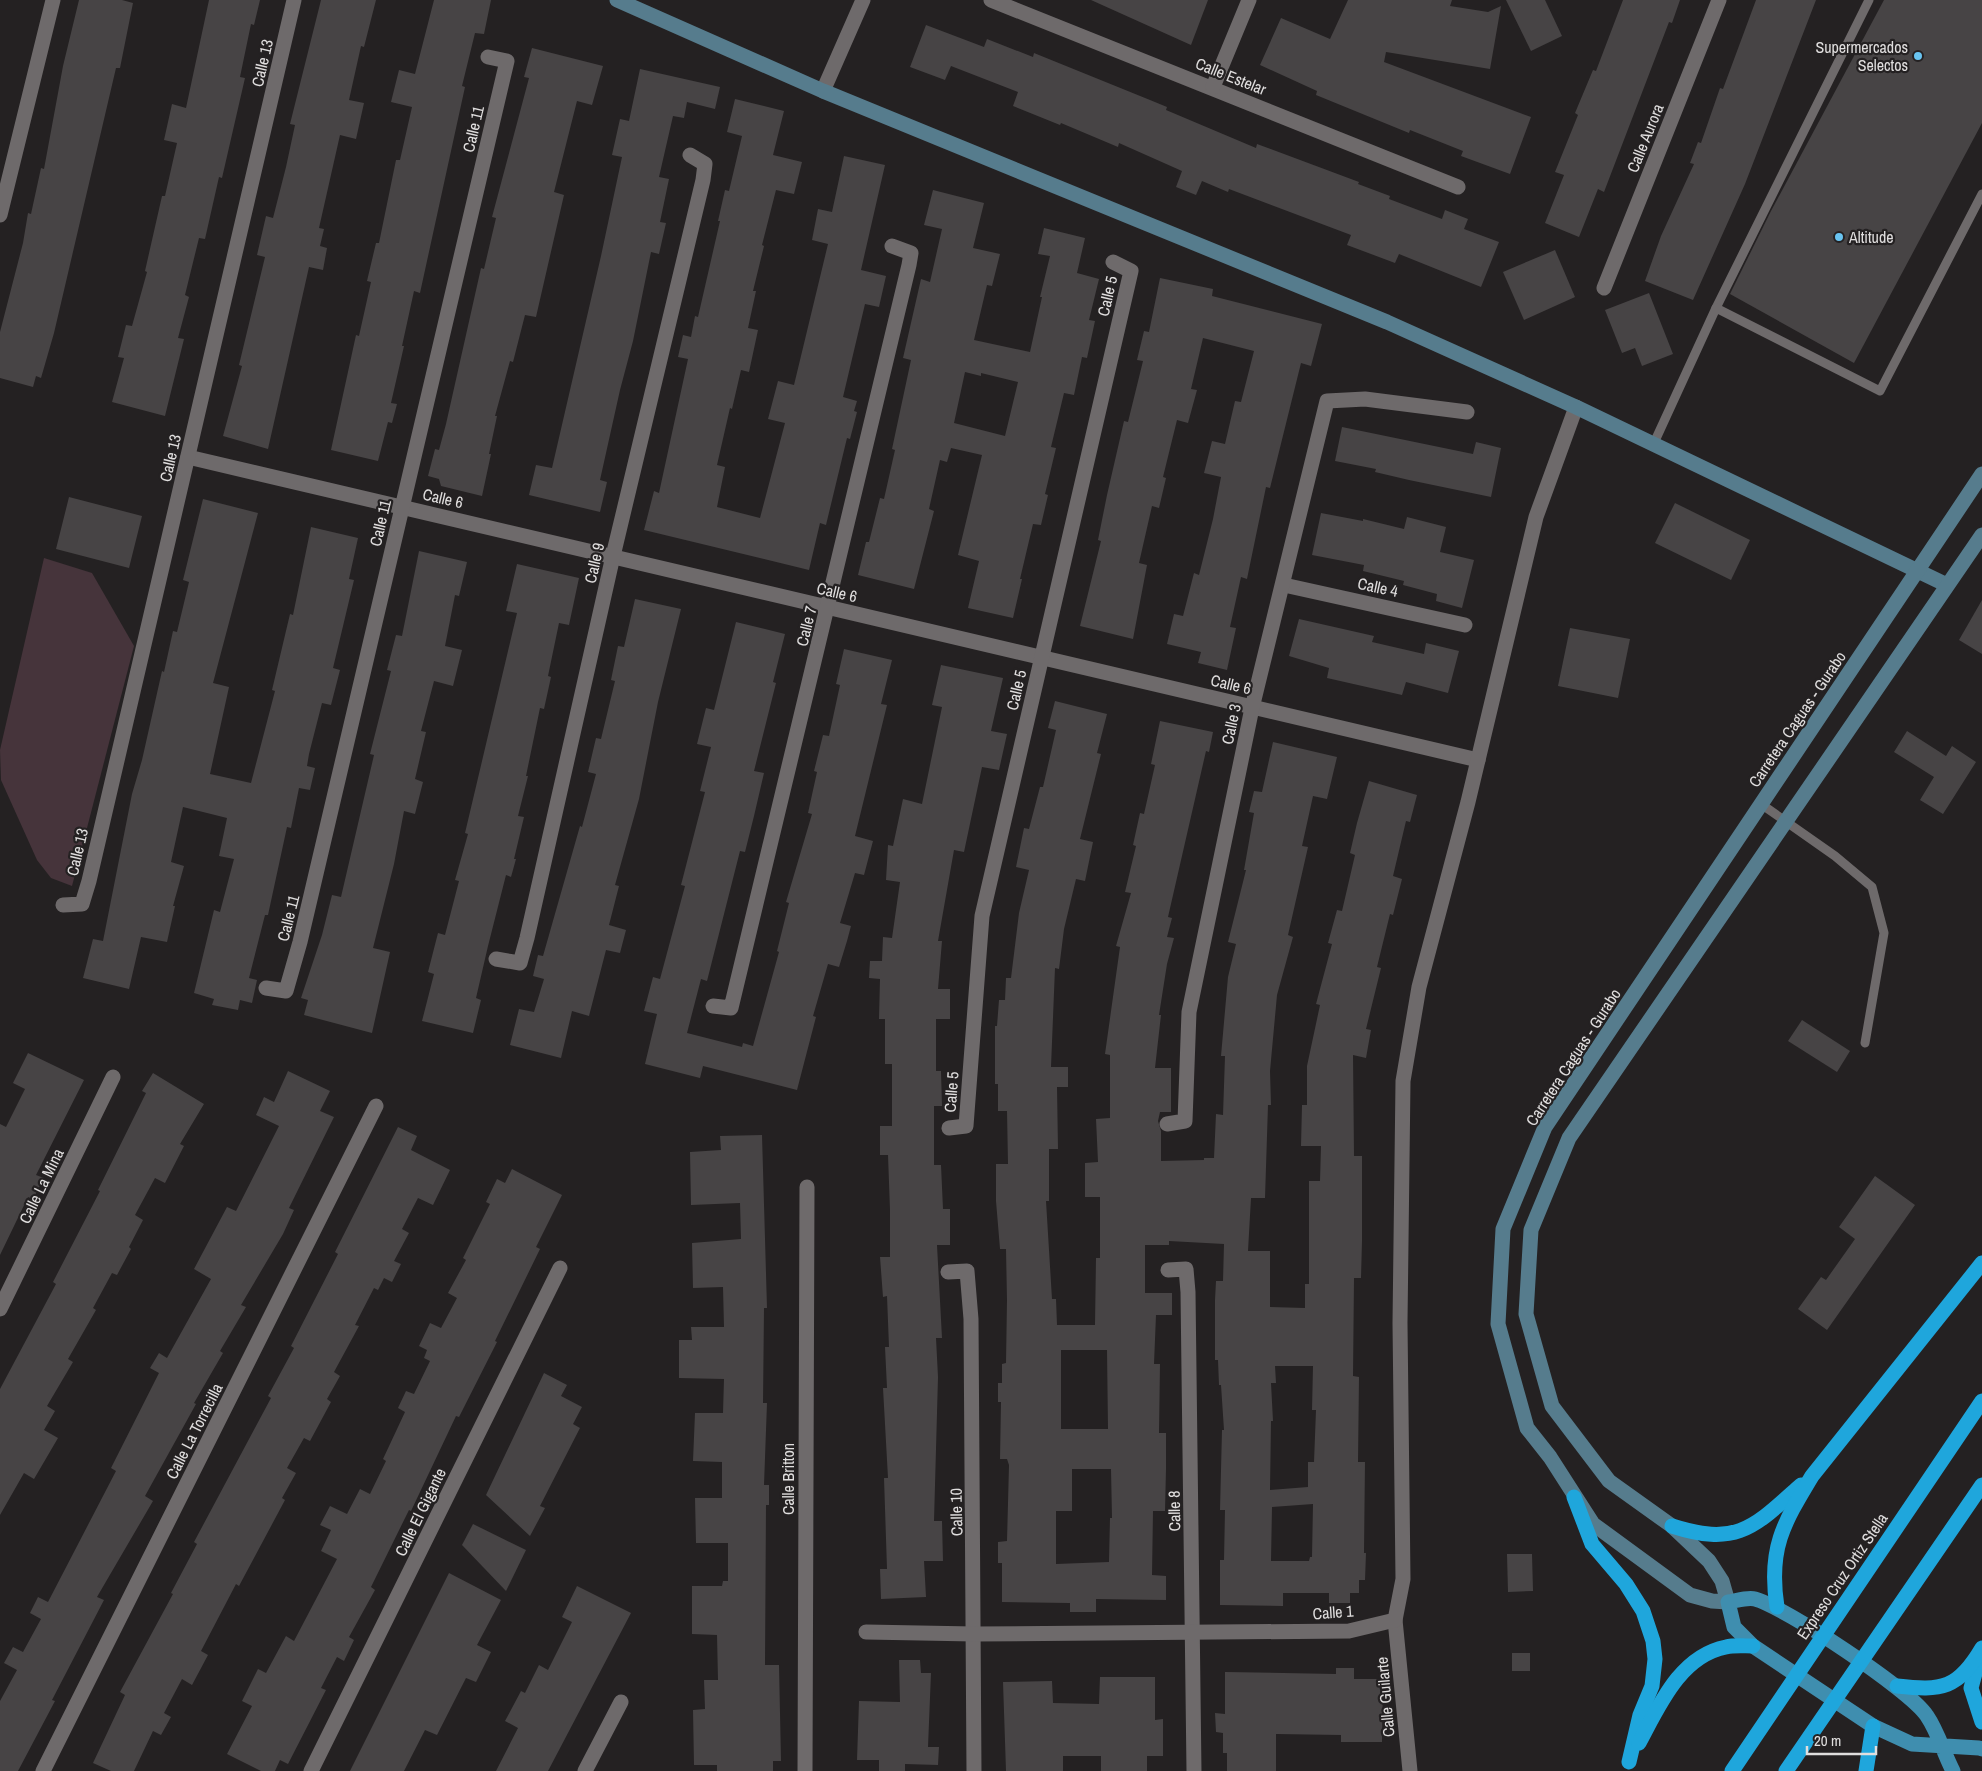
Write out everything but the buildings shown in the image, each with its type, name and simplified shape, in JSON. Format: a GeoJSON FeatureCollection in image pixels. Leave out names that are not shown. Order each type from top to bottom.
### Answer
{"type":"FeatureCollection","features":[{"type":"Feature","properties":{"kind":"highway"},"geometry":{"type":"LineString","coordinates":[[1776,1607],[1773,1582],[1777,1545],[1790,1513],[1812,1476],[1982,1263]]}},
{"type":"Feature","properties":{"kind":"highway","name":"Expreso Cruz Ortiz Stella"},"geometry":{"type":"LineString","coordinates":[[1732,1771],[1982,1401]]}},
{"type":"Feature","properties":{"kind":"highway"},"geometry":{"type":"LineString","coordinates":[[1672,1526],[1700,1535],[1738,1533],[1763,1519],[1812,1476]]}},
{"type":"Feature","properties":{"kind":"highway"},"geometry":{"type":"LineString","coordinates":[[1786,1771],[1982,1485]]}},
{"type":"Feature","properties":{"kind":"highway"},"geometry":{"type":"LineString","coordinates":[[1574,1497],[1592,1544],[1626,1584],[1643,1611],[1653,1641],[1655,1659],[1652,1686],[1640,1715],[1627,1767]]}},
{"type":"Feature","properties":{"kind":"highway"},"geometry":{"type":"LineString","coordinates":[[1627,1767],[1659,1705],[1684,1671],[1704,1654],[1726,1647],[1753,1646]]}},
{"type":"Feature","properties":{"kind":"highway"},"geometry":{"type":"LineString","coordinates":[[1897,1686],[1925,1689],[1951,1685],[1966,1670],[1981,1650]]}},
{"type":"Feature","properties":{"kind":"highway"},"geometry":{"type":"LineString","coordinates":[[1981,1650],[1972,1688],[1982,1722]]}},
{"type":"Feature","properties":{"kind":"highway"},"geometry":{"type":"LineString","coordinates":[[1866,1771],[1873,1726]]}},
{"type":"Feature","properties":{"kind":"main road"},"geometry":{"type":"LineString","coordinates":[[617,0],[823,91],[1387,322],[1576,407],[1948,585]]}},
{"type":"Feature","properties":{"kind":"main road","name":"Carretera Caguas - Gurabo"},"geometry":{"type":"LineString","coordinates":[[1728,1602],[1712,1601],[1690,1594],[1593,1524],[1550,1457],[1527,1428],[1498,1324],[1503,1229],[1545,1127],[1982,474]]}},
{"type":"Feature","properties":{"kind":"main road"},"geometry":{"type":"LineString","coordinates":[[1982,535],[1570,1138],[1531,1230],[1526,1314],[1552,1406],[1609,1481],[1672,1526],[1709,1561],[1722,1580],[1734,1627],[1753,1646],[1873,1726],[1912,1744],[1982,1749]]}},
{"type":"Feature","properties":{"kind":"main road"},"geometry":{"type":"LineString","coordinates":[[1728,1602],[1753,1598],[1776,1607],[1897,1686],[1927,1716],[1953,1771]]}},
{"type":"Feature","properties":{"kind":"street"},"geometry":{"type":"LineString","coordinates":[[0,216],[53,0]]}},
{"type":"Feature","properties":{"kind":"street","name":"Calle 13"},"geometry":{"type":"LineString","coordinates":[[63,904],[82,904],[87,889],[294,0]]}},
{"type":"Feature","properties":{"kind":"street"},"geometry":{"type":"LineString","coordinates":[[823,91],[863,0]]}},
{"type":"Feature","properties":{"kind":"street","name":"Calle Estelar"},"geometry":{"type":"LineString","coordinates":[[991,0],[1213,87],[1458,187]]}},
{"type":"Feature","properties":{"kind":"street"},"geometry":{"type":"LineString","coordinates":[[1213,87],[1249,0]]}},
{"type":"Feature","properties":{"kind":"street","name":"Calle Aurora"},"geometry":{"type":"LineString","coordinates":[[1604,288],[1718,0]]}},
{"type":"Feature","properties":{"kind":"street","name":"Calle 11"},"geometry":{"type":"LineString","coordinates":[[266,988],[286,992],[300,942],[507,61],[488,57]]}},
{"type":"Feature","properties":{"kind":"street","name":"Calle 9"},"geometry":{"type":"LineString","coordinates":[[496,959],[520,963],[527,938],[613,556],[703,180],[705,164],[690,155]]}},
{"type":"Feature","properties":{"kind":"street","name":"Calle 7"},"geometry":{"type":"LineString","coordinates":[[713,1006],[731,1008],[909,265],[910,253],[892,246]]}},
{"type":"Feature","properties":{"kind":"street","name":"Calle 5"},"geometry":{"type":"LineString","coordinates":[[950,1128],[966,1126],[982,916],[1131,271],[1113,262]]}},
{"type":"Feature","properties":{"kind":"street","name":"Calle 3"},"geometry":{"type":"LineString","coordinates":[[1167,1124],[1185,1121],[1189,1012],[1252,708],[1284,585],[1327,401],[1365,399],[1467,412]]}},
{"type":"Feature","properties":{"kind":"street"},"geometry":{"type":"LineString","coordinates":[[1396,1620],[1403,1579],[1400,1323],[1403,1081],[1419,986],[1478,760],[1536,516],[1576,407]]}},
{"type":"Feature","properties":{"kind":"street","name":"Calle 6"},"geometry":{"type":"LineString","coordinates":[[188,457],[1478,760]]}},
{"type":"Feature","properties":{"kind":"street","name":"Calle 4"},"geometry":{"type":"LineString","coordinates":[[1284,585],[1465,625]]}},
{"type":"Feature","properties":{"kind":"street","name":"Calle La Mina"},"geometry":{"type":"LineString","coordinates":[[0,1309],[113,1077]]}},
{"type":"Feature","properties":{"kind":"street","name":"Calle La Torrecilla"},"geometry":{"type":"LineString","coordinates":[[43,1771],[376,1106]]}},
{"type":"Feature","properties":{"kind":"street","name":"Calle Britton"},"geometry":{"type":"LineString","coordinates":[[805,1771],[807,1187]]}},
{"type":"Feature","properties":{"kind":"street","name":"Calle El Gigante"},"geometry":{"type":"LineString","coordinates":[[311,1771],[560,1268]]}},
{"type":"Feature","properties":{"kind":"street","name":"Calle 8"},"geometry":{"type":"LineString","coordinates":[[1168,1270],[1186,1269],[1188,1292],[1194,1633],[1194,1771]]}},
{"type":"Feature","properties":{"kind":"street","name":"Calle 10"},"geometry":{"type":"LineString","coordinates":[[948,1272],[967,1271],[971,1318],[974,1771]]}},
{"type":"Feature","properties":{"kind":"street","name":"Calle 1"},"geometry":{"type":"LineString","coordinates":[[866,1632],[974,1634],[1349,1630],[1396,1620]]}},
{"type":"Feature","properties":{"kind":"street","name":"Calle Guilarte"},"geometry":{"type":"LineString","coordinates":[[1396,1620],[1410,1771]]}},
{"type":"Feature","properties":{"kind":"street"},"geometry":{"type":"LineString","coordinates":[[585,1771],[621,1702]]}},
{"type":"Feature","properties":{"kind":"lane"},"geometry":{"type":"LineString","coordinates":[[1654,444],[1716,308],[1870,0]]}},
{"type":"Feature","properties":{"kind":"lane"},"geometry":{"type":"LineString","coordinates":[[1716,308],[1880,391],[1982,194]]}},
{"type":"Feature","properties":{"kind":"lane"},"geometry":{"type":"LineString","coordinates":[[1761,804],[1835,856],[1872,887],[1884,932],[1865,1043]]}},
{"type":"Feature","properties":{"kind":"shaded area"},"geometry":{"type":"Polygon","coordinates":[[[44,558],[92,573],[134,646],[72,886],[51,878],[37,860],[1,780],[0,750],[44,558]]]}},
{"type":"Feature","properties":{"kind":"place","name":"Supermercados Selectos"},"geometry":{"type":"Point","coordinates":[1918,56]}},
{"type":"Feature","properties":{"kind":"place","name":"Altitude"},"geometry":{"type":"Point","coordinates":[1839,237]}}]}
